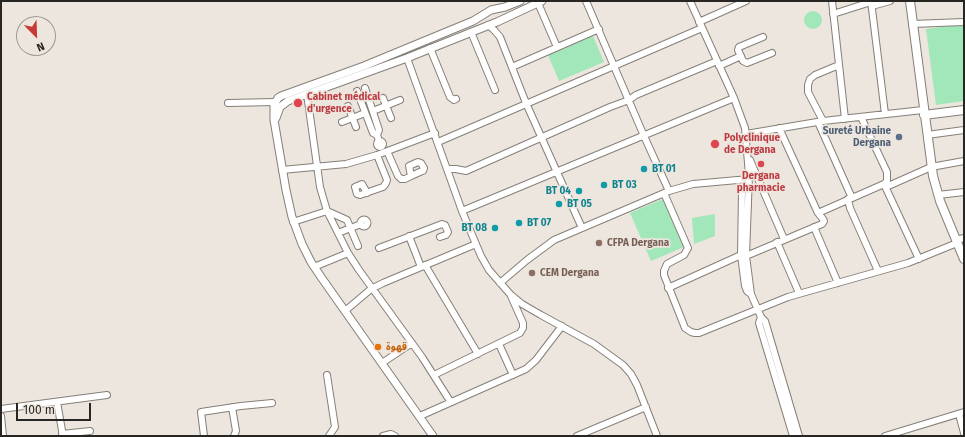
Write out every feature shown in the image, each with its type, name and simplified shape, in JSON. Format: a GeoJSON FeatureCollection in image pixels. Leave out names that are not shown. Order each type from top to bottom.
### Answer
{"type":"FeatureCollection","features":[{"type":"Feature","properties":{"kind":"main road"},"geometry":{"type":"LineString","coordinates":[[910,1],[931,167],[938,195],[959,240],[964,260]]}},
{"type":"Feature","properties":{"kind":"main road"},"geometry":{"type":"LineString","coordinates":[[924,112],[964,110]]}},
{"type":"Feature","properties":{"kind":"street"},"geometry":{"type":"LineString","coordinates":[[276,128],[277,112],[282,104],[306,89],[473,21],[495,9],[520,1]]}},
{"type":"Feature","properties":{"kind":"street"},"geometry":{"type":"LineString","coordinates":[[586,1],[644,136],[688,248],[684,255],[671,261],[665,267],[664,275],[685,328],[691,332],[699,333],[758,308],[799,293],[920,259],[959,240]]}},
{"type":"Feature","properties":{"kind":"street"},"geometry":{"type":"LineString","coordinates":[[690,1],[734,98],[746,134],[749,181],[744,255],[751,294],[761,317],[766,323],[799,436]]}},
{"type":"Feature","properties":{"kind":"street"},"geometry":{"type":"LineString","coordinates":[[699,22],[746,1]]}},
{"type":"Feature","properties":{"kind":"street"},"geometry":{"type":"LineString","coordinates":[[832,1],[844,119]]}},
{"type":"Feature","properties":{"kind":"street"},"geometry":{"type":"LineString","coordinates":[[833,14],[871,3],[890,1]]}},
{"type":"Feature","properties":{"kind":"street"},"geometry":{"type":"LineString","coordinates":[[433,436],[314,267],[302,244],[294,222],[282,170],[273,116],[275,102],[281,96],[407,58],[489,25],[540,2],[557,47]]}},
{"type":"Feature","properties":{"kind":"street"},"geometry":{"type":"LineString","coordinates":[[871,3],[885,114]]}},
{"type":"Feature","properties":{"kind":"street"},"geometry":{"type":"LineString","coordinates":[[495,9],[500,20]]}},
{"type":"Feature","properties":{"kind":"street"},"geometry":{"type":"LineString","coordinates":[[484,14],[485,20],[498,35],[556,172],[582,228]]}},
{"type":"Feature","properties":{"kind":"street"},"geometry":{"type":"LineString","coordinates":[[912,24],[964,22]]}},
{"type":"Feature","properties":{"kind":"street"},"geometry":{"type":"LineString","coordinates":[[438,142],[702,28]]}},
{"type":"Feature","properties":{"kind":"street"},"geometry":{"type":"LineString","coordinates":[[512,66],[599,30]]}},
{"type":"Feature","properties":{"kind":"street"},"geometry":{"type":"LineString","coordinates":[[471,32],[495,90]]}},
{"type":"Feature","properties":{"kind":"street"},"geometry":{"type":"LineString","coordinates":[[763,36],[740,46],[738,50],[744,62],[747,64],[772,53]]}},
{"type":"Feature","properties":{"kind":"street"},"geometry":{"type":"LineString","coordinates":[[430,48],[450,97],[456,100]]}},
{"type":"Feature","properties":{"kind":"street"},"geometry":{"type":"LineString","coordinates":[[447,168],[466,171],[541,137],[629,100],[636,95],[741,56]]}},
{"type":"Feature","properties":{"kind":"street"},"geometry":{"type":"LineString","coordinates":[[407,58],[462,211],[485,263],[510,294],[534,312],[594,344],[623,365],[631,374],[637,385],[657,436]]}},
{"type":"Feature","properties":{"kind":"street"},"geometry":{"type":"LineString","coordinates":[[839,65],[815,75],[810,79],[808,84],[808,92],[850,198],[850,208],[878,271]]}},
{"type":"Feature","properties":{"kind":"street"},"geometry":{"type":"LineString","coordinates":[[365,88],[379,130],[387,180],[384,186],[367,193]]}},
{"type":"Feature","properties":{"kind":"street"},"geometry":{"type":"LineString","coordinates":[[306,89],[320,188],[327,211],[348,253],[371,289],[412,343],[450,402]]}},
{"type":"Feature","properties":{"kind":"street"},"geometry":{"type":"LineString","coordinates":[[357,91],[373,133],[398,177],[402,179],[412,176]]}},
{"type":"Feature","properties":{"kind":"street"},"geometry":{"type":"LineString","coordinates":[[382,98],[391,118]]}},
{"type":"Feature","properties":{"kind":"street"},"geometry":{"type":"LineString","coordinates":[[462,211],[734,98]]}},
{"type":"Feature","properties":{"kind":"street"},"geometry":{"type":"LineString","coordinates":[[373,111],[400,100]]}},
{"type":"Feature","properties":{"kind":"street"},"geometry":{"type":"LineString","coordinates":[[228,103],[275,102]]}},
{"type":"Feature","properties":{"kind":"street"},"geometry":{"type":"LineString","coordinates":[[348,106],[356,127]]}},
{"type":"Feature","properties":{"kind":"street"},"geometry":{"type":"LineString","coordinates":[[746,134],[844,119],[885,114],[924,112]]}},
{"type":"Feature","properties":{"kind":"street"},"geometry":{"type":"LineString","coordinates":[[342,122],[365,113]]}},
{"type":"Feature","properties":{"kind":"street"},"geometry":{"type":"LineString","coordinates":[[861,117],[887,174],[885,186],[920,259]]}},
{"type":"Feature","properties":{"kind":"street"},"geometry":{"type":"LineString","coordinates":[[668,288],[744,255],[822,224],[824,221],[823,218],[818,213],[779,128]]}},
{"type":"Feature","properties":{"kind":"street"},"geometry":{"type":"LineString","coordinates":[[927,135],[964,130]]}},
{"type":"Feature","properties":{"kind":"street"},"geometry":{"type":"LineString","coordinates":[[282,170],[317,168],[346,164],[381,147],[435,133]]}},
{"type":"Feature","properties":{"kind":"street"},"geometry":{"type":"LineString","coordinates":[[748,154],[784,239]]}},
{"type":"Feature","properties":{"kind":"street"},"geometry":{"type":"LineString","coordinates":[[818,213],[850,198],[885,186],[931,167],[964,161]]}},
{"type":"Feature","properties":{"kind":"street"},"geometry":{"type":"LineString","coordinates":[[500,283],[547,245],[562,236],[667,192],[693,184],[749,181]]}},
{"type":"Feature","properties":{"kind":"street"},"geometry":{"type":"LineString","coordinates":[[938,195],[964,192]]}},
{"type":"Feature","properties":{"kind":"street"},"geometry":{"type":"LineString","coordinates":[[294,222],[327,211],[346,218],[358,246]]}},
{"type":"Feature","properties":{"kind":"street"},"geometry":{"type":"LineString","coordinates":[[338,233],[361,224]]}},
{"type":"Feature","properties":{"kind":"street"},"geometry":{"type":"LineString","coordinates":[[379,248],[443,224],[446,226],[448,232],[446,235],[440,237]]}},
{"type":"Feature","properties":{"kind":"street"},"geometry":{"type":"LineString","coordinates":[[814,227],[838,283]]}},
{"type":"Feature","properties":{"kind":"street"},"geometry":{"type":"LineString","coordinates":[[409,236],[423,266],[478,354]]}},
{"type":"Feature","properties":{"kind":"street"},"geometry":{"type":"LineString","coordinates":[[777,242],[799,293]]}},
{"type":"Feature","properties":{"kind":"street"},"geometry":{"type":"LineString","coordinates":[[345,312],[371,289],[476,244]]}},
{"type":"Feature","properties":{"kind":"street"},"geometry":{"type":"LineString","coordinates":[[314,267],[348,253]]}},
{"type":"Feature","properties":{"kind":"street"},"geometry":{"type":"LineString","coordinates":[[434,375],[518,335],[523,328],[523,323],[510,294]]}},
{"type":"Feature","properties":{"kind":"street"},"geometry":{"type":"LineString","coordinates":[[761,317],[759,323],[793,436]]}},
{"type":"Feature","properties":{"kind":"street"},"geometry":{"type":"LineString","coordinates":[[420,416],[526,369],[536,360],[562,326]]}},
{"type":"Feature","properties":{"kind":"street"},"geometry":{"type":"LineString","coordinates":[[382,363],[412,343]]}},
{"type":"Feature","properties":{"kind":"street"},"geometry":{"type":"LineString","coordinates":[[498,344],[513,375]]}},
{"type":"Feature","properties":{"kind":"street"},"geometry":{"type":"LineString","coordinates":[[327,376],[335,427],[329,436]]}},
{"type":"Feature","properties":{"kind":"street"},"geometry":{"type":"LineString","coordinates":[[1,408],[107,395]]}},
{"type":"Feature","properties":{"kind":"street"},"geometry":{"type":"LineString","coordinates":[[57,402],[63,435],[90,432]]}},
{"type":"Feature","properties":{"kind":"street"},"geometry":{"type":"LineString","coordinates":[[204,436],[201,412],[272,403]]}},
{"type":"Feature","properties":{"kind":"street"},"geometry":{"type":"LineString","coordinates":[[577,436],[646,406]]}},
{"type":"Feature","properties":{"kind":"street"},"geometry":{"type":"LineString","coordinates":[[232,407],[236,431],[234,436]]}},
{"type":"Feature","properties":{"kind":"street"},"geometry":{"type":"LineString","coordinates":[[885,436],[961,413],[964,433]]}},
{"type":"Feature","properties":{"kind":"street"},"geometry":{"type":"LineString","coordinates":[[1,416],[3,436]]}},
{"type":"Feature","properties":{"kind":"street"},"geometry":{"type":"LineString","coordinates":[[383,436],[391,434],[395,436]]}},
{"type":"Feature","properties":{"kind":"green space"},"geometry":{"type":"Polygon","coordinates":[[[813,11],[819,14],[822,20],[819,26],[813,29],[807,26],[804,20],[807,14],[813,11]]]}},
{"type":"Feature","properties":{"kind":"green space"},"geometry":{"type":"Polygon","coordinates":[[[964,24],[964,101],[936,105],[926,29],[964,24]]]}},
{"type":"Feature","properties":{"kind":"green space"},"geometry":{"type":"Polygon","coordinates":[[[593,36],[604,62],[559,81],[548,55],[593,36]]]}},
{"type":"Feature","properties":{"kind":"green space"},"geometry":{"type":"Polygon","coordinates":[[[663,199],[684,247],[651,261],[630,213],[663,199]]]}},
{"type":"Feature","properties":{"kind":"green space"},"geometry":{"type":"Polygon","coordinates":[[[715,214],[715,236],[694,244],[692,218],[715,214]]]}},
{"type":"Feature","properties":{"kind":"place","name":"Cabinet médical d'urgence"},"geometry":{"type":"Point","coordinates":[298,103]}},
{"type":"Feature","properties":{"kind":"place","name":"Sureté Urbaine Dergana"},"geometry":{"type":"Point","coordinates":[899,137]}},
{"type":"Feature","properties":{"kind":"place","name":"Polyclinique de Dergana"},"geometry":{"type":"Point","coordinates":[715,144]}},
{"type":"Feature","properties":{"kind":"place","name":"Dergana pharmacie"},"geometry":{"type":"Point","coordinates":[761,164]}},
{"type":"Feature","properties":{"kind":"place","name":"BT 01"},"geometry":{"type":"Point","coordinates":[644,169]}},
{"type":"Feature","properties":{"kind":"place","name":"BT 03"},"geometry":{"type":"Point","coordinates":[604,185]}},
{"type":"Feature","properties":{"kind":"place","name":"BT 04"},"geometry":{"type":"Point","coordinates":[579,191]}},
{"type":"Feature","properties":{"kind":"place","name":"BT 05"},"geometry":{"type":"Point","coordinates":[559,204]}},
{"type":"Feature","properties":{"kind":"place","name":"BT 07"},"geometry":{"type":"Point","coordinates":[519,223]}},
{"type":"Feature","properties":{"kind":"place","name":"BT 08"},"geometry":{"type":"Point","coordinates":[495,228]}},
{"type":"Feature","properties":{"kind":"place","name":"CFPA Dergana"},"geometry":{"type":"Point","coordinates":[599,243]}},
{"type":"Feature","properties":{"kind":"place","name":"CEM Dergana"},"geometry":{"type":"Point","coordinates":[532,273]}},
{"type":"Feature","properties":{"kind":"place","name":"قهوة"},"geometry":{"type":"Point","coordinates":[378,347]}}]}
